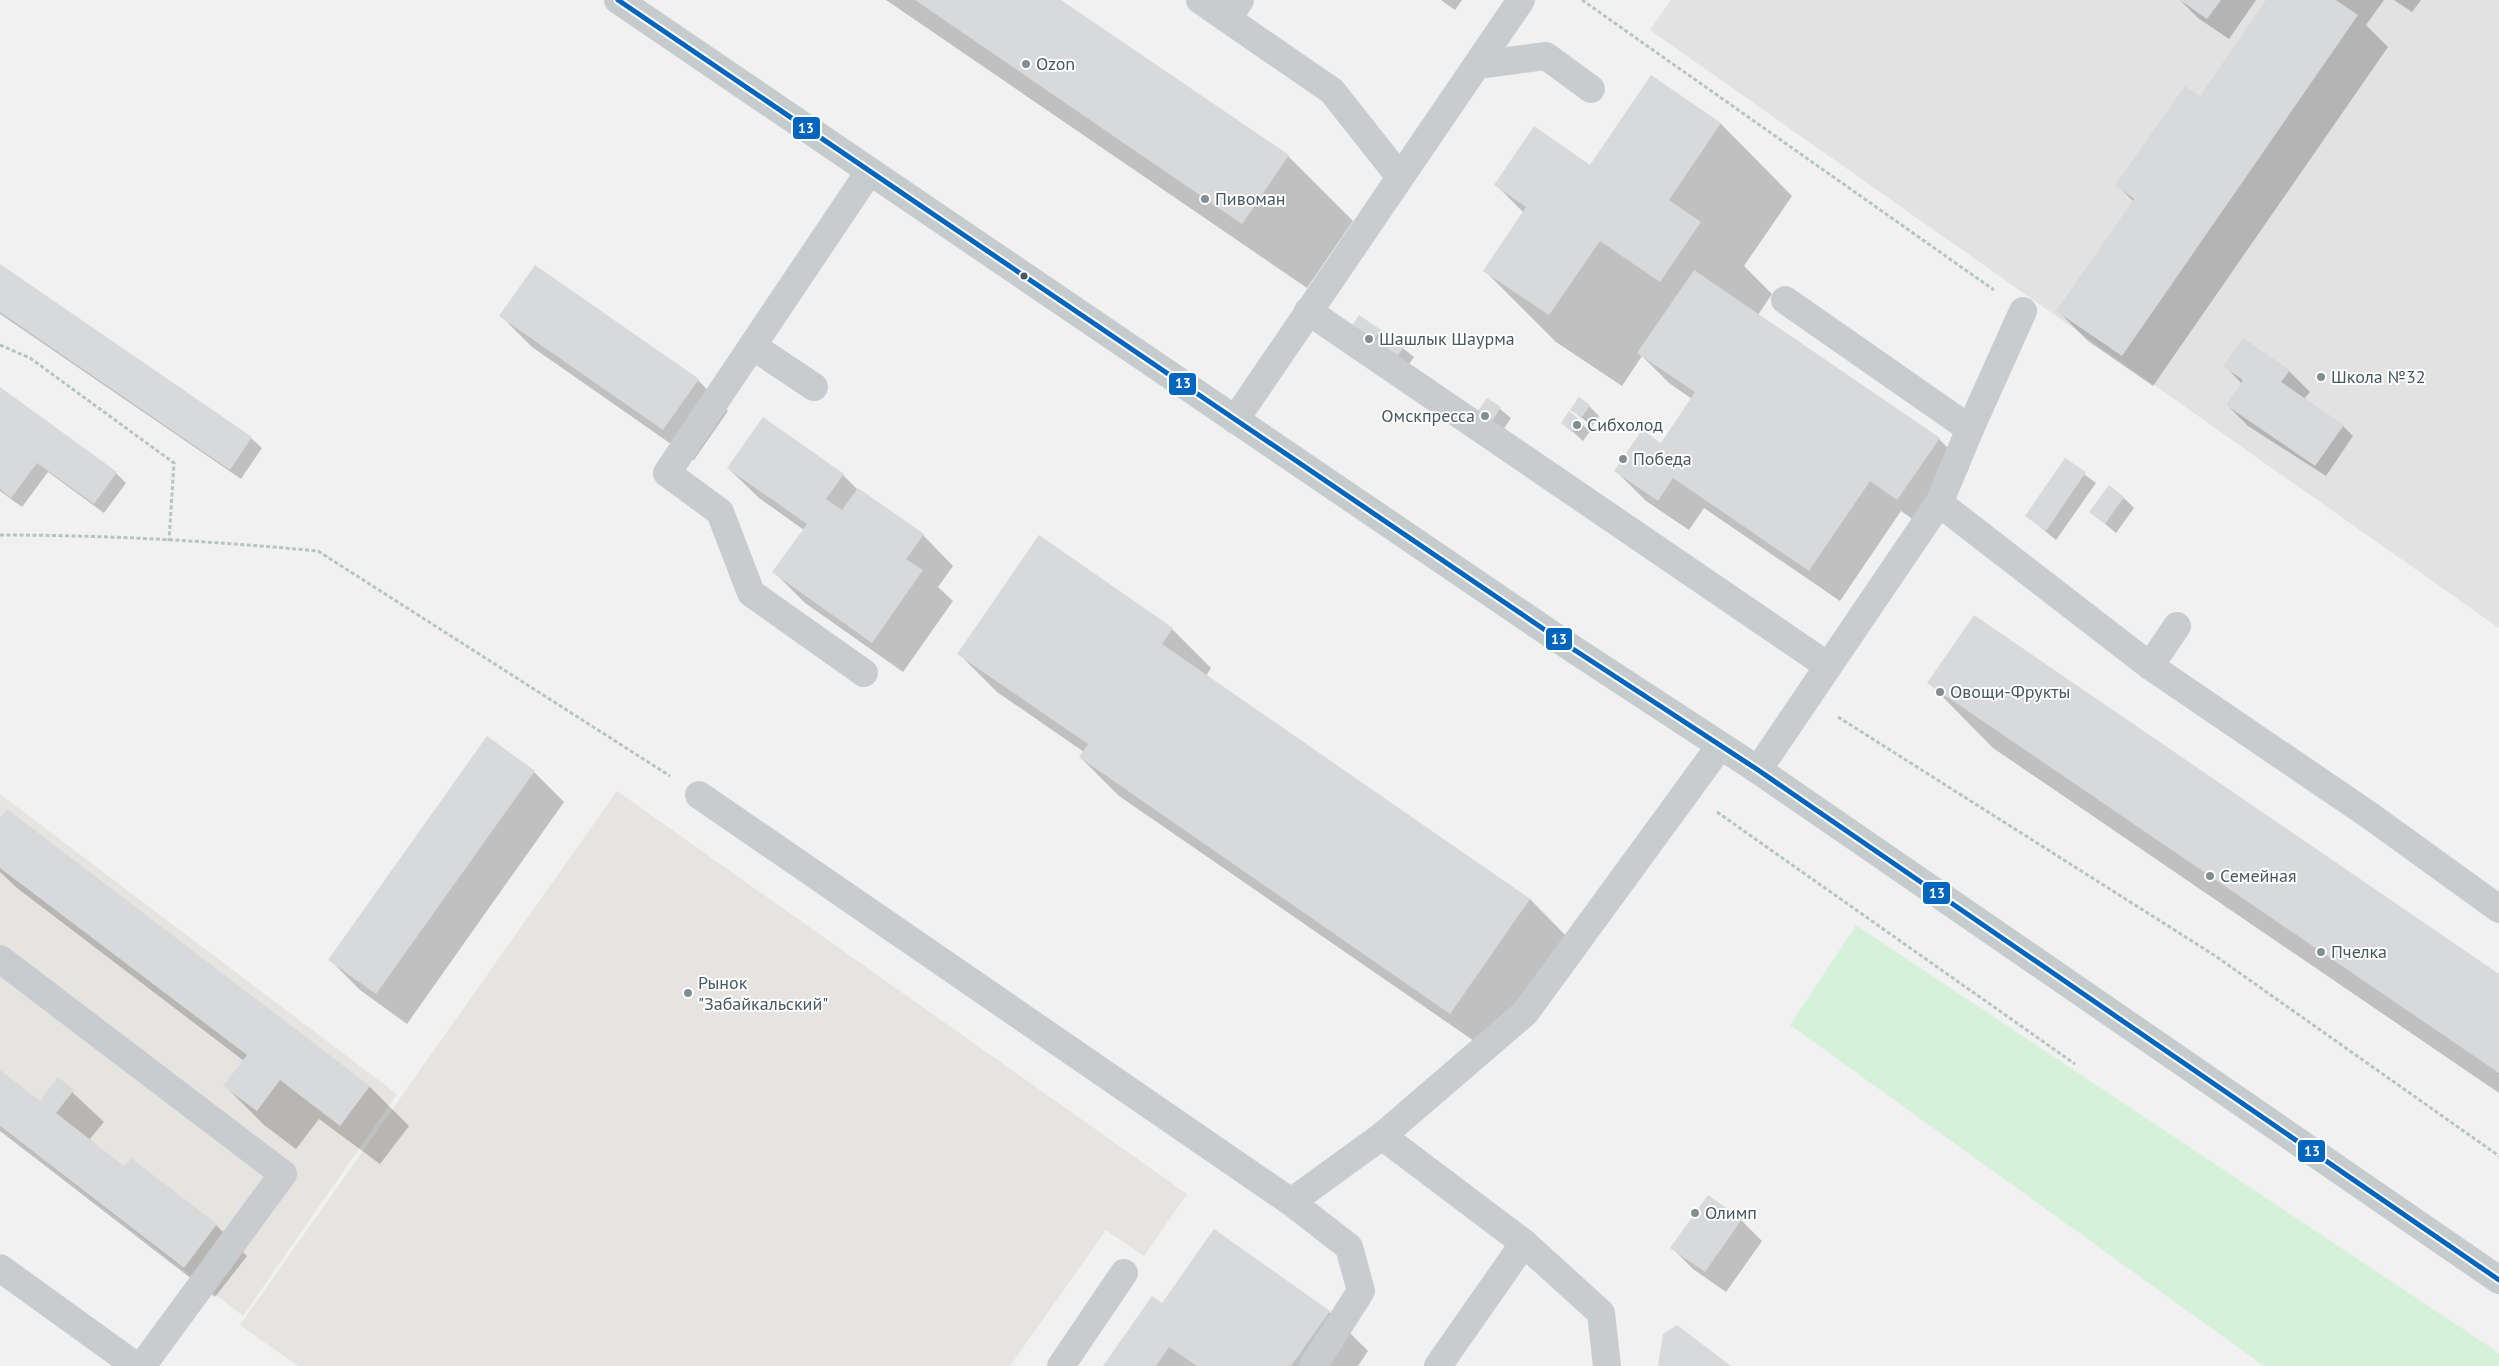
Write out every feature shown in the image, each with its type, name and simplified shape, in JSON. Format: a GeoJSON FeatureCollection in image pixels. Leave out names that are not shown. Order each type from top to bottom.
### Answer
{"type":"FeatureCollection","features":[{"type":"Feature","properties":{"kind":"main road"},"geometry":{"type":"LineString","coordinates":[[618,0],[1573,649],[1758,770],[2499,1280]]}},
{"type":"Feature","properties":{"kind":"street"},"geometry":{"type":"LineString","coordinates":[[1200,0],[1234,9],[1332,91],[1400,177]]}},
{"type":"Feature","properties":{"kind":"street"},"geometry":{"type":"LineString","coordinates":[[1235,420],[1521,0]]}},
{"type":"Feature","properties":{"kind":"street"},"geometry":{"type":"LineString","coordinates":[[1477,65],[1546,56],[1591,89]]}},
{"type":"Feature","properties":{"kind":"street"},"geometry":{"type":"LineString","coordinates":[[864,673],[751,593],[720,512],[667,473],[754,347],[869,172]]}},
{"type":"Feature","properties":{"kind":"street"},"geometry":{"type":"LineString","coordinates":[[1785,300],[1970,429]]}},
{"type":"Feature","properties":{"kind":"street"},"geometry":{"type":"LineString","coordinates":[[1758,770],[1939,503],[2023,310]]}},
{"type":"Feature","properties":{"kind":"street"},"geometry":{"type":"LineString","coordinates":[[1308,311],[1828,666]]}},
{"type":"Feature","properties":{"kind":"street"},"geometry":{"type":"LineString","coordinates":[[754,347],[814,387]]}},
{"type":"Feature","properties":{"kind":"street"},"geometry":{"type":"LineString","coordinates":[[1939,503],[2150,666],[2369,815],[2499,909]]}},
{"type":"Feature","properties":{"kind":"street"},"geometry":{"type":"LineString","coordinates":[[2150,666],[2177,626]]}},
{"type":"Feature","properties":{"kind":"street"},"geometry":{"type":"LineString","coordinates":[[1290,1202],[1382,1136],[1525,1013],[1720,746]]}},
{"type":"Feature","properties":{"kind":"street"},"geometry":{"type":"LineString","coordinates":[[699,795],[1290,1202],[1350,1247],[1362,1291],[1313,1366]]}},
{"type":"Feature","properties":{"kind":"street"},"geometry":{"type":"LineString","coordinates":[[0,959],[283,1174],[142,1366]]}},
{"type":"Feature","properties":{"kind":"street"},"geometry":{"type":"LineString","coordinates":[[1382,1136],[1524,1243],[1601,1312],[1607,1366]]}},
{"type":"Feature","properties":{"kind":"street"},"geometry":{"type":"LineString","coordinates":[[1438,1366],[1524,1243]]}},
{"type":"Feature","properties":{"kind":"street"},"geometry":{"type":"LineString","coordinates":[[0,1268],[136,1366]]}},
{"type":"Feature","properties":{"kind":"street"},"geometry":{"type":"LineString","coordinates":[[1060,1366],[1124,1273]]}},
{"type":"Feature","properties":{"kind":"path"},"geometry":{"type":"LineString","coordinates":[[1582,0],[2023,310]]}},
{"type":"Feature","properties":{"kind":"path"},"geometry":{"type":"LineString","coordinates":[[0,345],[30,358],[174,463],[169,541]]}},
{"type":"Feature","properties":{"kind":"path"},"geometry":{"type":"LineString","coordinates":[[0,535],[75,535],[258,545],[318,551],[699,795]]}},
{"type":"Feature","properties":{"kind":"path"},"geometry":{"type":"LineString","coordinates":[[1808,698],[2214,955],[2499,1156]]}},
{"type":"Feature","properties":{"kind":"path"},"geometry":{"type":"LineString","coordinates":[[1714,810],[2075,1064]]}},
{"type":"Feature","properties":{"kind":"shaded area","name":"Школа №32"},"geometry":{"type":"Polygon","coordinates":[[[1671,0],[2499,0],[2499,628],[1650,30],[1671,0]]]}},
{"type":"Feature","properties":{"kind":"shaded area","name":"Рынок \"Забайкальский\""},"geometry":{"type":"Polygon","coordinates":[[[617,791],[1187,1194],[1144,1256],[1106,1230],[1010,1366],[298,1366],[240,1325],[617,791]]]}},
{"type":"Feature","properties":{"kind":"shaded area"},"geometry":{"type":"Polygon","coordinates":[[[0,794],[397,1094],[243,1316],[0,1127],[0,794]]]}},
{"type":"Feature","properties":{"kind":"green space"},"geometry":{"type":"Polygon","coordinates":[[[1856,925],[2499,1353],[2499,1366],[2264,1366],[1790,1025],[1856,925]]]}},
{"type":"Feature","properties":{"kind":"building"},"geometry":{"type":"Polygon","coordinates":[[[915,0],[1061,0],[1289,155],[1242,224],[915,0]]]}},
{"type":"Feature","properties":{"kind":"building"},"geometry":{"type":"Polygon","coordinates":[[[2180,0],[2221,0],[2207,19],[2180,0]]]}},
{"type":"Feature","properties":{"kind":"building"},"geometry":{"type":"Polygon","coordinates":[[[2266,0],[2336,0],[2358,15],[2122,356],[2056,311],[2134,199],[2115,185],[2185,86],[2200,96],[2266,0]]]}},
{"type":"Feature","properties":{"kind":"building"},"geometry":{"type":"Polygon","coordinates":[[[1651,75],[1721,123],[1669,200],[1701,222],[1660,282],[1600,241],[1549,315],[1483,271],[1526,207],[1494,185],[1534,126],[1590,165],[1651,75]]]}},
{"type":"Feature","properties":{"kind":"building"},"geometry":{"type":"Polygon","coordinates":[[[0,264],[252,437],[230,470],[0,312],[0,264]]]}},
{"type":"Feature","properties":{"kind":"building"},"geometry":{"type":"Polygon","coordinates":[[[535,265],[699,379],[663,430],[499,316],[535,265]]]}},
{"type":"Feature","properties":{"kind":"building"},"geometry":{"type":"Polygon","coordinates":[[[1694,270],[1940,438],[1897,500],[1870,481],[1809,571],[1673,478],[1658,501],[1614,471],[1642,430],[1661,443],[1695,392],[1637,353],[1694,270]]]}},
{"type":"Feature","properties":{"kind":"building"},"geometry":{"type":"Polygon","coordinates":[[[1359,315],[1381,330],[1372,342],[1351,327],[1359,315]]]}},
{"type":"Feature","properties":{"kind":"building"},"geometry":{"type":"Polygon","coordinates":[[[1383,331],[1405,346],[1396,358],[1375,343],[1383,331]]]}},
{"type":"Feature","properties":{"kind":"building"},"geometry":{"type":"Polygon","coordinates":[[[2243,338],[2290,370],[2281,382],[2344,425],[2315,466],[2226,405],[2243,380],[2223,366],[2243,338]]]}},
{"type":"Feature","properties":{"kind":"building"},"geometry":{"type":"Polygon","coordinates":[[[0,387],[117,472],[94,504],[37,463],[11,498],[0,489],[0,387]]]}},
{"type":"Feature","properties":{"kind":"building"},"geometry":{"type":"Polygon","coordinates":[[[1579,397],[1590,405],[1582,417],[1570,410],[1579,397]]]}},
{"type":"Feature","properties":{"kind":"building"},"geometry":{"type":"Polygon","coordinates":[[[1487,398],[1501,407],[1492,421],[1478,411],[1487,398]]]}},
{"type":"Feature","properties":{"kind":"building"},"geometry":{"type":"Polygon","coordinates":[[[1569,411],[1580,420],[1572,432],[1561,423],[1569,411]]]}},
{"type":"Feature","properties":{"kind":"building"},"geometry":{"type":"Polygon","coordinates":[[[763,417],[844,474],[826,499],[842,510],[858,488],[924,534],[906,559],[923,570],[872,643],[772,572],[807,524],[727,468],[763,417]]]}},
{"type":"Feature","properties":{"kind":"building"},"geometry":{"type":"Polygon","coordinates":[[[2065,458],[2086,472],[2046,531],[2025,516],[2065,458]]]}},
{"type":"Feature","properties":{"kind":"building"},"geometry":{"type":"Polygon","coordinates":[[[2109,485],[2124,497],[2105,524],[2089,512],[2109,485]]]}},
{"type":"Feature","properties":{"kind":"building"},"geometry":{"type":"Polygon","coordinates":[[[1039,535],[1173,628],[1162,644],[1530,899],[1450,1014],[1079,757],[1088,744],[957,654],[1039,535]]]}},
{"type":"Feature","properties":{"kind":"building"},"geometry":{"type":"Polygon","coordinates":[[[1974,615],[2499,974],[2499,1073],[1927,683],[1974,615]]]}},
{"type":"Feature","properties":{"kind":"building"},"geometry":{"type":"Polygon","coordinates":[[[487,736],[535,771],[376,994],[328,960],[487,736]]]}},
{"type":"Feature","properties":{"kind":"building"},"geometry":{"type":"Polygon","coordinates":[[[7,809],[370,1086],[340,1126],[280,1080],[257,1111],[223,1086],[247,1055],[0,868],[0,818],[7,809]]]}},
{"type":"Feature","properties":{"kind":"building"},"geometry":{"type":"Polygon","coordinates":[[[0,1070],[40,1101],[58,1077],[74,1090],[56,1113],[124,1166],[131,1158],[217,1224],[184,1268],[0,1126],[0,1070]]]}},
{"type":"Feature","properties":{"kind":"building"},"geometry":{"type":"Polygon","coordinates":[[[1708,1195],[1742,1219],[1705,1272],[1670,1248],[1708,1195]]]}},
{"type":"Feature","properties":{"kind":"building"},"geometry":{"type":"Polygon","coordinates":[[[1214,1229],[1330,1311],[1291,1366],[1197,1366],[1169,1347],[1156,1366],[1103,1366],[1152,1296],[1162,1303],[1214,1229]]]}},
{"type":"Feature","properties":{"kind":"building"},"geometry":{"type":"Polygon","coordinates":[[[1677,1325],[1731,1366],[1658,1366],[1663,1334],[1677,1325]]]}},
{"type":"Feature","properties":{"kind":"transit line","name":"13"},"geometry":{"type":"LineString","coordinates":[[618,0],[1573,649],[1758,770],[2499,1280]]}},
{"type":"Feature","properties":{"kind":"place","name":"Ozon"},"geometry":{"type":"Point","coordinates":[1026,64]}},
{"type":"Feature","properties":{"kind":"place","name":"Пивоман"},"geometry":{"type":"Point","coordinates":[1205,199]}},
{"type":"Feature","properties":{"kind":"place","name":"Шашлык Шаурма"},"geometry":{"type":"Point","coordinates":[1369,339]}},
{"type":"Feature","properties":{"kind":"place","name":"Школа №32"},"geometry":{"type":"Point","coordinates":[2321,377]}},
{"type":"Feature","properties":{"kind":"place","name":"Омскпресса"},"geometry":{"type":"Point","coordinates":[1485,416]}},
{"type":"Feature","properties":{"kind":"place","name":"Сибхолод"},"geometry":{"type":"Point","coordinates":[1577,425]}},
{"type":"Feature","properties":{"kind":"place","name":"Победа"},"geometry":{"type":"Point","coordinates":[1623,459]}},
{"type":"Feature","properties":{"kind":"place","name":"Овощи-Фрукты"},"geometry":{"type":"Point","coordinates":[1940,692]}},
{"type":"Feature","properties":{"kind":"place","name":"Семейная"},"geometry":{"type":"Point","coordinates":[2210,876]}},
{"type":"Feature","properties":{"kind":"place","name":"Пчелка"},"geometry":{"type":"Point","coordinates":[2321,952]}},
{"type":"Feature","properties":{"kind":"place","name":"Рынок \"Забайкальский\""},"geometry":{"type":"Point","coordinates":[688,993]}},
{"type":"Feature","properties":{"kind":"place","name":"Олимп"},"geometry":{"type":"Point","coordinates":[1695,1213]}}]}
